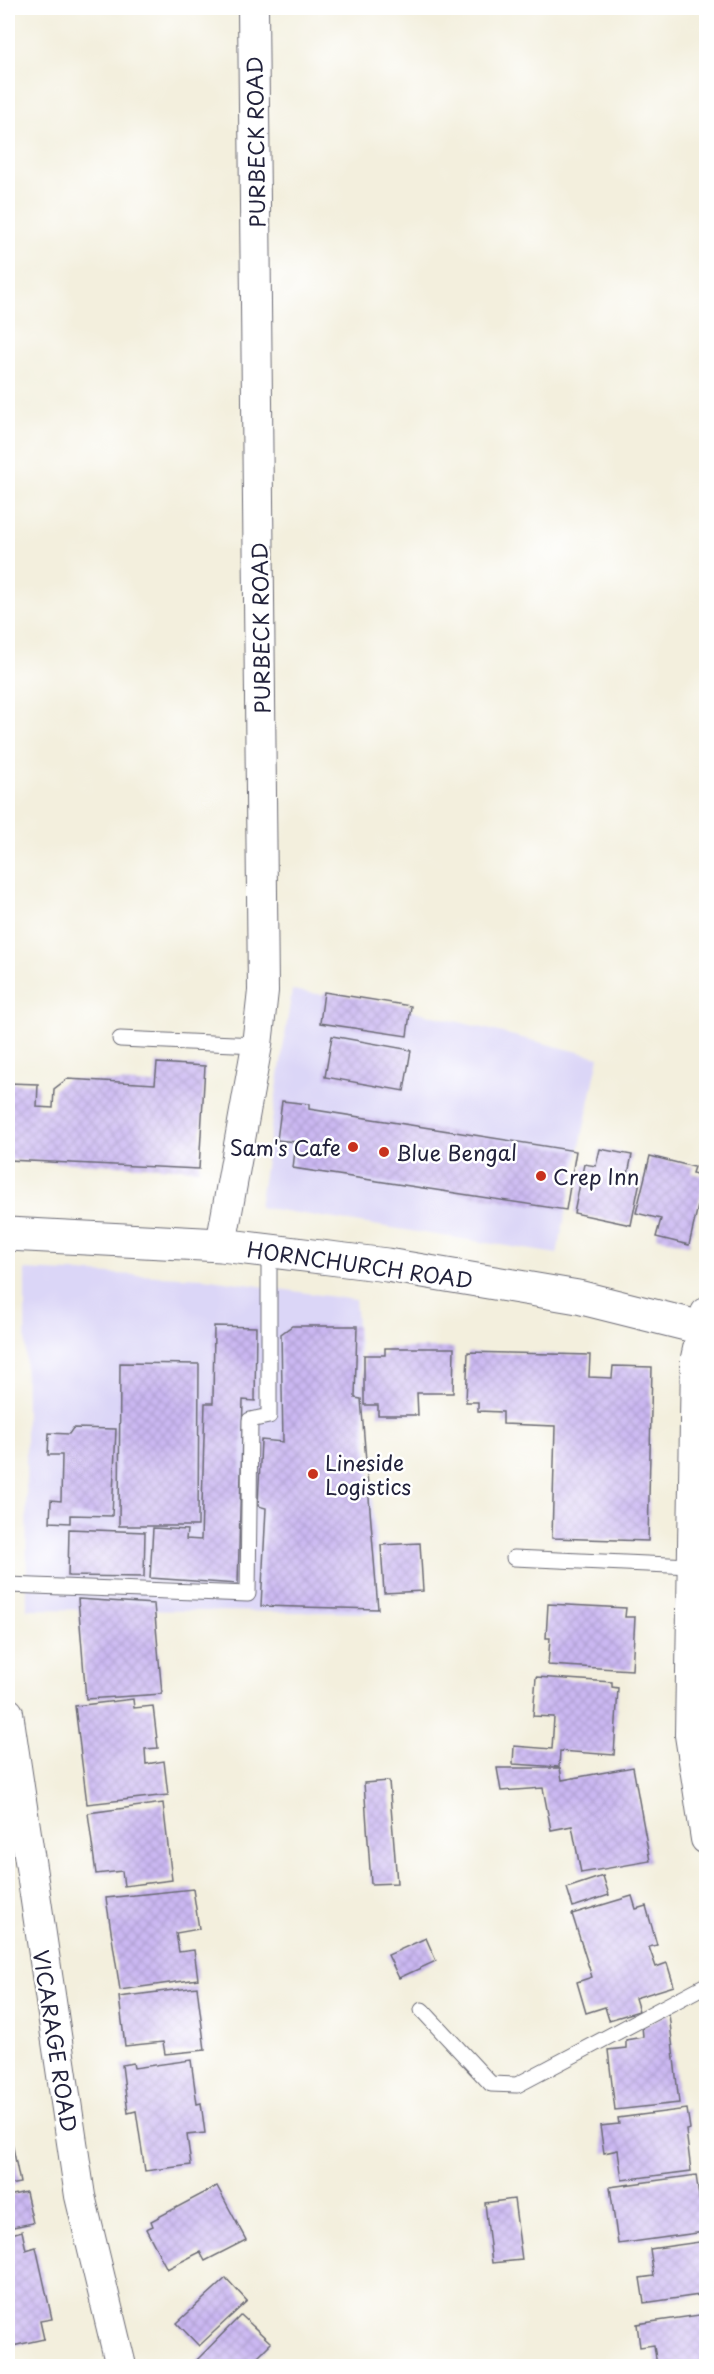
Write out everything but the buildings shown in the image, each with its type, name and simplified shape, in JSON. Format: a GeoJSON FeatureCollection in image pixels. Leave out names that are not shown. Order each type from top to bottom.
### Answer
{"type":"FeatureCollection","features":[{"type":"Feature","properties":{"kind":"main road","name":"HORNCHURCH ROAD"},"geometry":{"type":"LineString","coordinates":[[8,1234],[221,1245],[387,1265],[578,1297],[705,1324]]}},
{"type":"Feature","properties":{"kind":"street","name":"PURBECK ROAD"},"geometry":{"type":"LineString","coordinates":[[221,1245],[257,1045],[263,991],[253,8]]}},
{"type":"Feature","properties":{"kind":"street"},"geometry":{"type":"LineString","coordinates":[[705,1324],[696,1358],[690,1735],[706,1839]]}},
{"type":"Feature","properties":{"kind":"street","name":"VICARAGE ROAD"},"geometry":{"type":"LineString","coordinates":[[8,1713],[80,2196],[121,2367]]}},
{"type":"Feature","properties":{"kind":"lane"},"geometry":{"type":"LineString","coordinates":[[120,1039],[257,1045]]}},
{"type":"Feature","properties":{"kind":"lane"},"geometry":{"type":"LineString","coordinates":[[8,1585],[248,1594],[250,1420],[269,1416],[269,1250]]}},
{"type":"Feature","properties":{"kind":"lane"},"geometry":{"type":"LineString","coordinates":[[513,1558],[691,1566]]}},
{"type":"Feature","properties":{"kind":"lane"},"geometry":{"type":"LineString","coordinates":[[422,2010],[491,2085],[517,2085],[706,1985]]}},
{"type":"Feature","properties":{"kind":"shaded area"},"geometry":{"type":"Polygon","coordinates":[[[292,990],[394,1006],[599,1057],[557,1254],[259,1207],[292,990]]]}},
{"type":"Feature","properties":{"kind":"shaded area"},"geometry":{"type":"Polygon","coordinates":[[[25,1270],[204,1278],[355,1300],[382,1613],[27,1609],[25,1270]]]}},
{"type":"Feature","properties":{"kind":"place","name":"Sam's Cafe"},"geometry":{"type":"Point","coordinates":[353,1147]}},
{"type":"Feature","properties":{"kind":"place","name":"Blue Bengal"},"geometry":{"type":"Point","coordinates":[384,1152]}},
{"type":"Feature","properties":{"kind":"place","name":"Crep Inn"},"geometry":{"type":"Point","coordinates":[541,1176]}},
{"type":"Feature","properties":{"kind":"place","name":"Lineside Logistics"},"geometry":{"type":"Point","coordinates":[313,1474]}}]}
